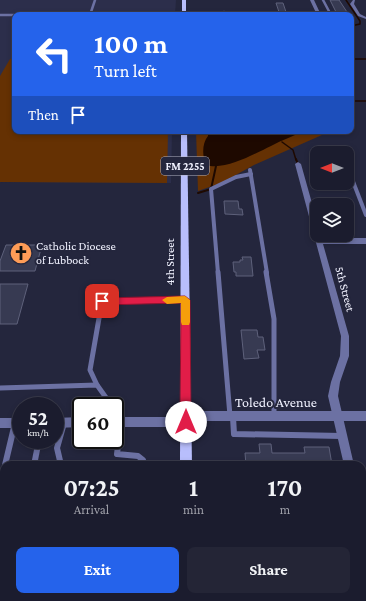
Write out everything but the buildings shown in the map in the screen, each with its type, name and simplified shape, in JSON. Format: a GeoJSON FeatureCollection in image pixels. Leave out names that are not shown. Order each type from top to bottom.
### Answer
{"type":"FeatureCollection","features":[{"type":"Feature","properties":{"kind":"main road"},"geometry":{"type":"LineString","coordinates":[[184,0],[184,12]]}},
{"type":"Feature","properties":{"kind":"main road","name":"4th Street"},"geometry":{"type":"LineString","coordinates":[[184,134],[186,461]]}},
{"type":"Feature","properties":{"kind":"street"},"geometry":{"type":"LineString","coordinates":[[312,0],[318,12]]}},
{"type":"Feature","properties":{"kind":"street"},"geometry":{"type":"LineString","coordinates":[[354,1],[352,4],[359,15],[365,20]]}},
{"type":"Feature","properties":{"kind":"street","name":"5th Street"},"geometry":{"type":"LineString","coordinates":[[298,164],[310,208]]}},
{"type":"Feature","properties":{"kind":"street"},"geometry":{"type":"LineString","coordinates":[[354,241],[366,242]]}},
{"type":"Feature","properties":{"kind":"street","name":"5th Street"},"geometry":{"type":"LineString","coordinates":[[319,242],[345,336],[346,347],[343,363],[333,386],[333,396],[348,461]]}},
{"type":"Feature","properties":{"kind":"street","name":"Toledo Avenue"},"geometry":{"type":"LineString","coordinates":[[124,422],[231,416],[366,416]]}},
{"type":"Feature","properties":{"kind":"street"},"geometry":{"type":"LineString","coordinates":[[0,423],[12,423]]}},
{"type":"Feature","properties":{"kind":"lane"},"geometry":{"type":"LineString","coordinates":[[91,12],[95,0]]}},
{"type":"Feature","properties":{"kind":"lane"},"geometry":{"type":"LineString","coordinates":[[323,0],[329,12]]}},
{"type":"Feature","properties":{"kind":"lane"},"geometry":{"type":"LineString","coordinates":[[0,15],[12,15]]}},
{"type":"Feature","properties":{"kind":"lane"},"geometry":{"type":"LineString","coordinates":[[274,416],[272,404],[274,319],[251,172],[236,177],[211,189],[231,416],[234,434],[342,436]]}},
{"type":"Feature","properties":{"kind":"lane"},"geometry":{"type":"LineString","coordinates":[[354,184],[366,215]]}},
{"type":"Feature","properties":{"kind":"lane"},"geometry":{"type":"LineString","coordinates":[[105,397],[90,370],[102,301],[185,300]]}},
{"type":"Feature","properties":{"kind":"lane"},"geometry":{"type":"LineString","coordinates":[[0,388],[97,385]]}},
{"type":"Feature","properties":{"kind":"lane"},"geometry":{"type":"LineString","coordinates":[[7,461],[12,444]]}},
{"type":"Feature","properties":{"kind":"lane"},"geometry":{"type":"LineString","coordinates":[[36,461],[38,449]]}},
{"type":"Feature","properties":{"kind":"lane"},"geometry":{"type":"LineString","coordinates":[[56,449],[60,461]]}},
{"type":"Feature","properties":{"kind":"lane"},"geometry":{"type":"LineString","coordinates":[[116,461],[117,449]]}},
{"type":"Feature","properties":{"kind":"lane"},"geometry":{"type":"LineString","coordinates":[[117,454],[138,456],[143,461]]}},
{"type":"Feature","properties":{"kind":"shaded area"},"geometry":{"type":"Polygon","coordinates":[[[0,0],[176,0],[175,12],[12,12],[12,134],[172,134],[171,183],[0,182],[0,0]]]}},
{"type":"Feature","properties":{"kind":"shaded area"},"geometry":{"type":"Polygon","coordinates":[[[12,58],[12,134],[168,134],[167,183],[0,182],[0,76],[10,59],[12,58]]]}},
{"type":"Feature","properties":{"kind":"shaded area"},"geometry":{"type":"Polygon","coordinates":[[[196,134],[324,134],[254,165],[221,183],[198,191],[196,134]]]}},
{"type":"Feature","properties":{"kind":"shaded area"},"geometry":{"type":"Polygon","coordinates":[[[208,134],[298,134],[239,161],[222,166],[206,165],[203,150],[208,134]]]}},
{"type":"Feature","properties":{"kind":"waterway"},"geometry":{"type":"LineString","coordinates":[[346,0],[354,12]]}},
{"type":"Feature","properties":{"kind":"waterway"},"geometry":{"type":"LineString","coordinates":[[354,12],[360,21],[360,24],[354,25]]}},
{"type":"Feature","properties":{"kind":"waterway"},"geometry":{"type":"LineString","coordinates":[[354,59],[366,59]]}},
{"type":"Feature","properties":{"kind":"waterway"},"geometry":{"type":"LineString","coordinates":[[354,101],[366,101]]}},
{"type":"Feature","properties":{"kind":"waterway"},"geometry":{"type":"LineString","coordinates":[[282,142],[293,150],[296,160]]}},
{"type":"Feature","properties":{"kind":"waterway"},"geometry":{"type":"LineString","coordinates":[[296,159],[298,164]]}},
{"type":"Feature","properties":{"kind":"waterway"},"geometry":{"type":"LineString","coordinates":[[198,193],[211,189],[216,166]]}},
{"type":"Feature","properties":{"kind":"slow traffic"},"geometry":{"type":"LineString","coordinates":[[167,300],[185,300],[185,322]]}},
{"type":"Feature","properties":{"kind":"place","name":"Catholic Diocese of Lubbock"},"geometry":{"type":"Point","coordinates":[21,253]}},
{"type":"Feature","properties":{"kind":"route"},"geometry":{"type":"LineString","coordinates":[[102,301],[185,300],[186,422]]}}]}
